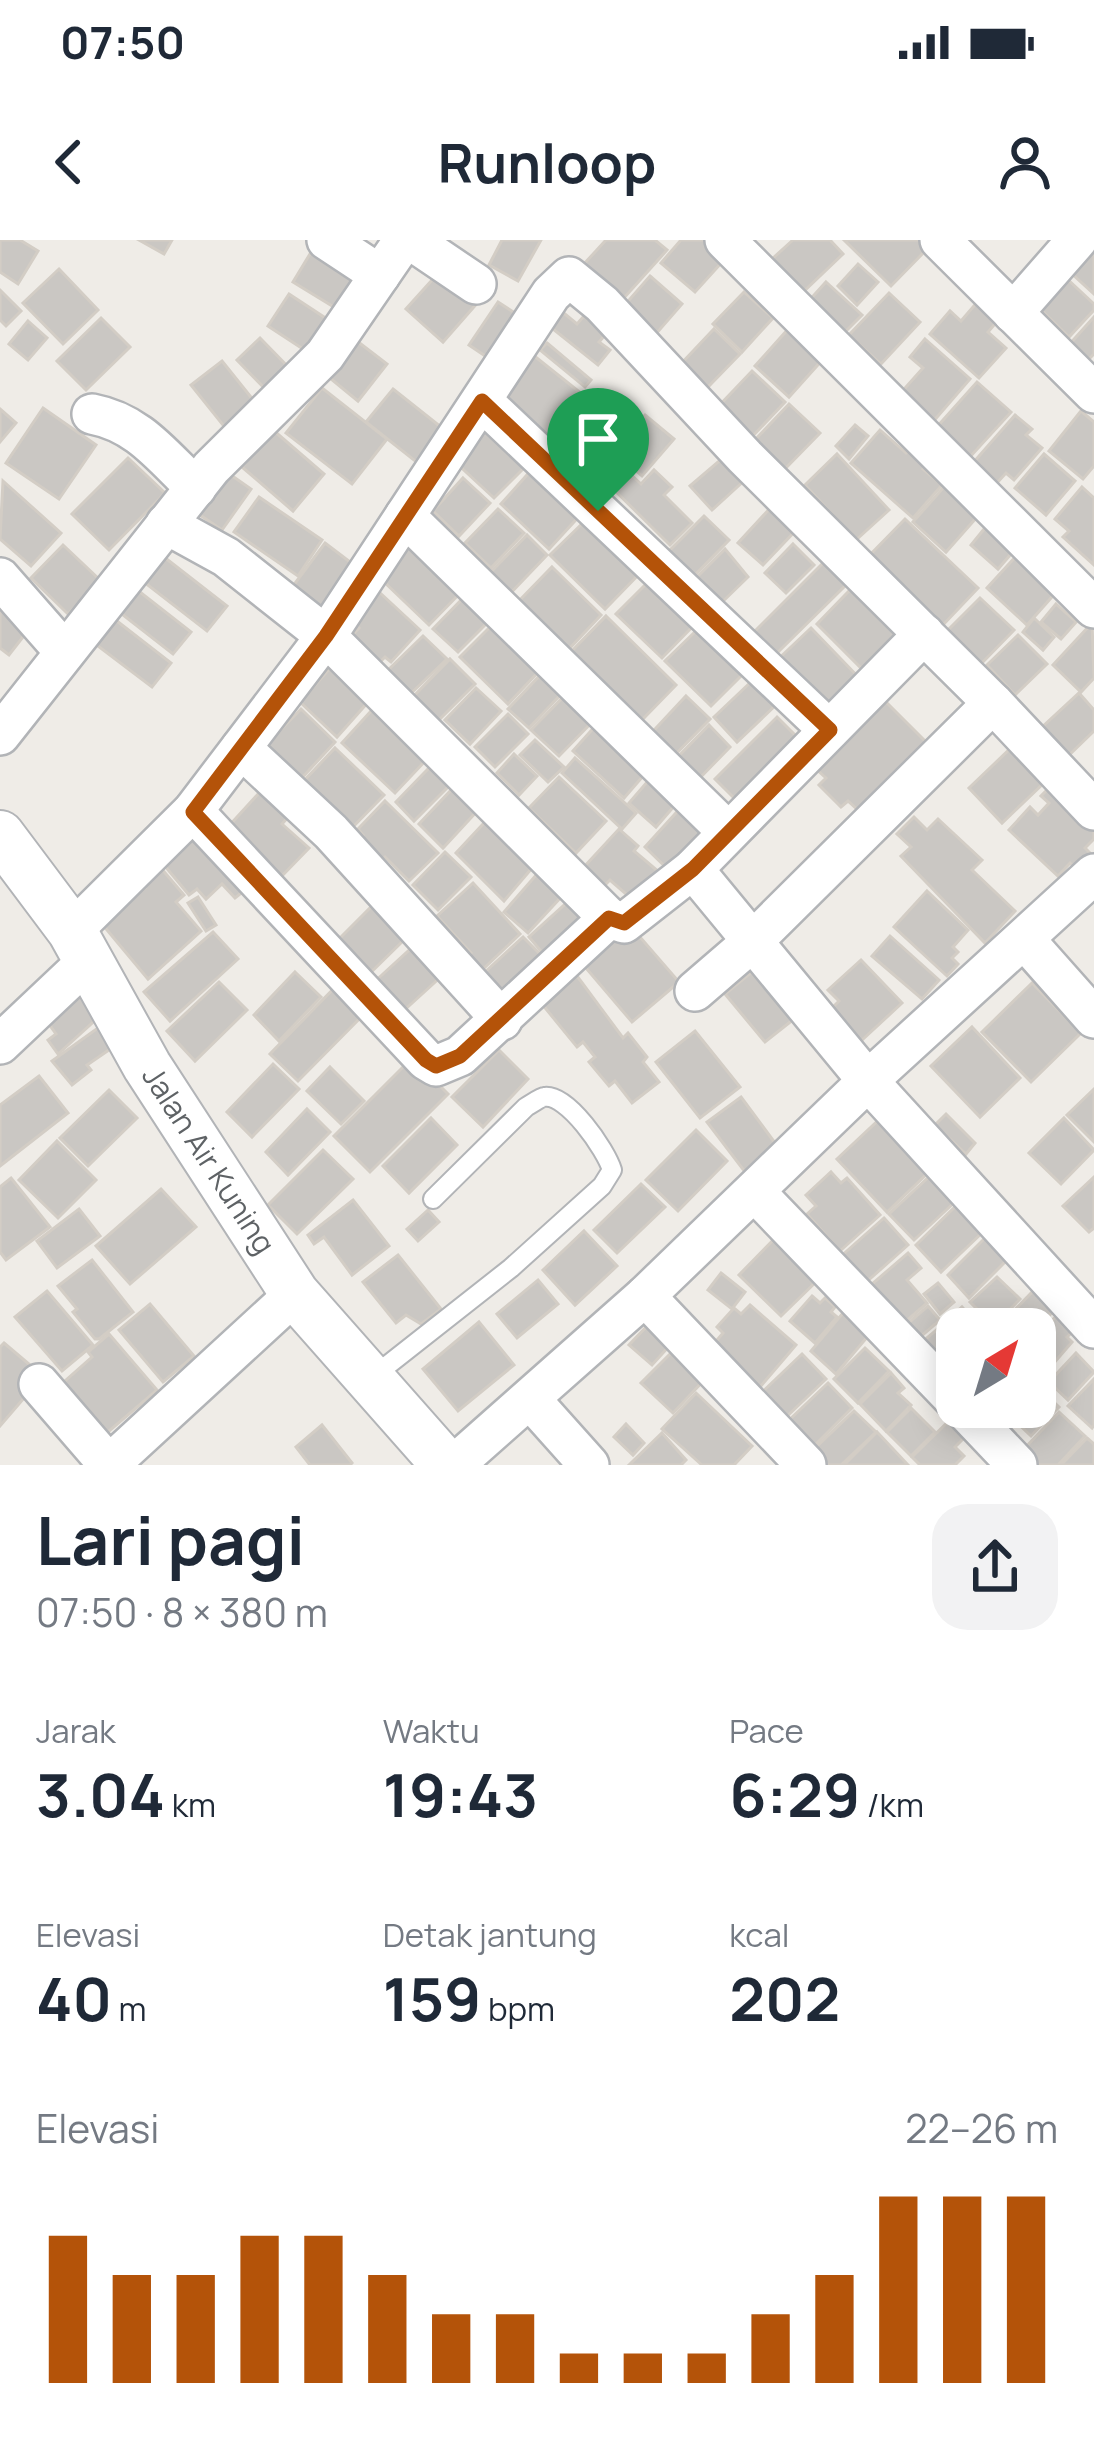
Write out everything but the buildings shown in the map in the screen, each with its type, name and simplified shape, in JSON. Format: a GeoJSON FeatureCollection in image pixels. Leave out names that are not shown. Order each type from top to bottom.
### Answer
{"type":"FeatureCollection","features":[{"type":"Feature","properties":{"kind":"street"},"geometry":{"type":"LineString","coordinates":[[327,240],[380,274]]}},
{"type":"Feature","properties":{"kind":"street"},"geometry":{"type":"LineString","coordinates":[[0,735],[196,488],[325,355],[407,240],[476,284]]}},
{"type":"Feature","properties":{"kind":"street"},"geometry":{"type":"LineString","coordinates":[[725,240],[1094,608]]}},
{"type":"Feature","properties":{"kind":"street"},"geometry":{"type":"LineString","coordinates":[[940,240],[1094,393]]}},
{"type":"Feature","properties":{"kind":"street"},"geometry":{"type":"LineString","coordinates":[[1013,313],[1077,240]]}},
{"type":"Feature","properties":{"kind":"street"},"geometry":{"type":"LineString","coordinates":[[0,1044],[193,812],[326,636],[565,279],[577,280],[1094,810]]}},
{"type":"Feature","properties":{"kind":"street"},"geometry":{"type":"LineString","coordinates":[[482,401],[830,730]]}},
{"type":"Feature","properties":{"kind":"street"},"geometry":{"type":"LineString","coordinates":[[92,413],[120,419],[196,488]]}},
{"type":"Feature","properties":{"kind":"street"},"geometry":{"type":"LineString","coordinates":[[405,516],[728,831]]}},
{"type":"Feature","properties":{"kind":"street"},"geometry":{"type":"LineString","coordinates":[[166,524],[226,557],[326,636],[609,918],[624,923],[693,869],[925,634]]}},
{"type":"Feature","properties":{"kind":"street"},"geometry":{"type":"LineString","coordinates":[[0,578],[65,652]]}},
{"type":"Feature","properties":{"kind":"street"},"geometry":{"type":"LineString","coordinates":[[695,991],[753,941],[993,703]]}},
{"type":"Feature","properties":{"kind":"street"},"geometry":{"type":"LineString","coordinates":[[242,748],[331,832],[502,1020]]}},
{"type":"Feature","properties":{"kind":"street"},"geometry":{"type":"LineString","coordinates":[[193,812],[436,1066],[460,1056],[609,918]]}},
{"type":"Feature","properties":{"kind":"street","name":"Jalan Air Kuning"},"geometry":{"type":"LineString","coordinates":[[0,836],[81,945],[147,1066],[295,1294],[450,1465]]}},
{"type":"Feature","properties":{"kind":"street"},"geometry":{"type":"LineString","coordinates":[[693,869],[868,1081],[1094,1328]]}},
{"type":"Feature","properties":{"kind":"street"},"geometry":{"type":"LineString","coordinates":[[450,1465],[646,1296],[868,1081],[1094,874]]}},
{"type":"Feature","properties":{"kind":"street"},"geometry":{"type":"LineString","coordinates":[[1024,939],[1094,1018]]}},
{"type":"Feature","properties":{"kind":"street"},"geometry":{"type":"LineString","coordinates":[[755,1192],[936,1381]]}},
{"type":"Feature","properties":{"kind":"street"},"geometry":{"type":"LineString","coordinates":[[39,1384],[109,1465],[295,1294]]}},
{"type":"Feature","properties":{"kind":"street"},"geometry":{"type":"LineString","coordinates":[[646,1296],[806,1465]]}},
{"type":"Feature","properties":{"kind":"street"},"geometry":{"type":"LineString","coordinates":[[530,1399],[589,1465]]}},
{"type":"Feature","properties":{"kind":"street"},"geometry":{"type":"LineString","coordinates":[[981,1428],[1017,1465]]}},
{"type":"Feature","properties":{"kind":"lane"},"geometry":{"type":"LineString","coordinates":[[370,1379],[511,1268],[602,1186],[612,1170],[601,1145],[572,1112],[557,1099],[543,1097],[526,1107],[433,1199]]}},
{"type":"Feature","properties":{"kind":"route"},"geometry":{"type":"LineString","coordinates":[[482,401],[598,511],[830,730],[693,869],[624,923],[609,918],[460,1056],[436,1066],[193,812],[326,636],[482,401]]}}]}
